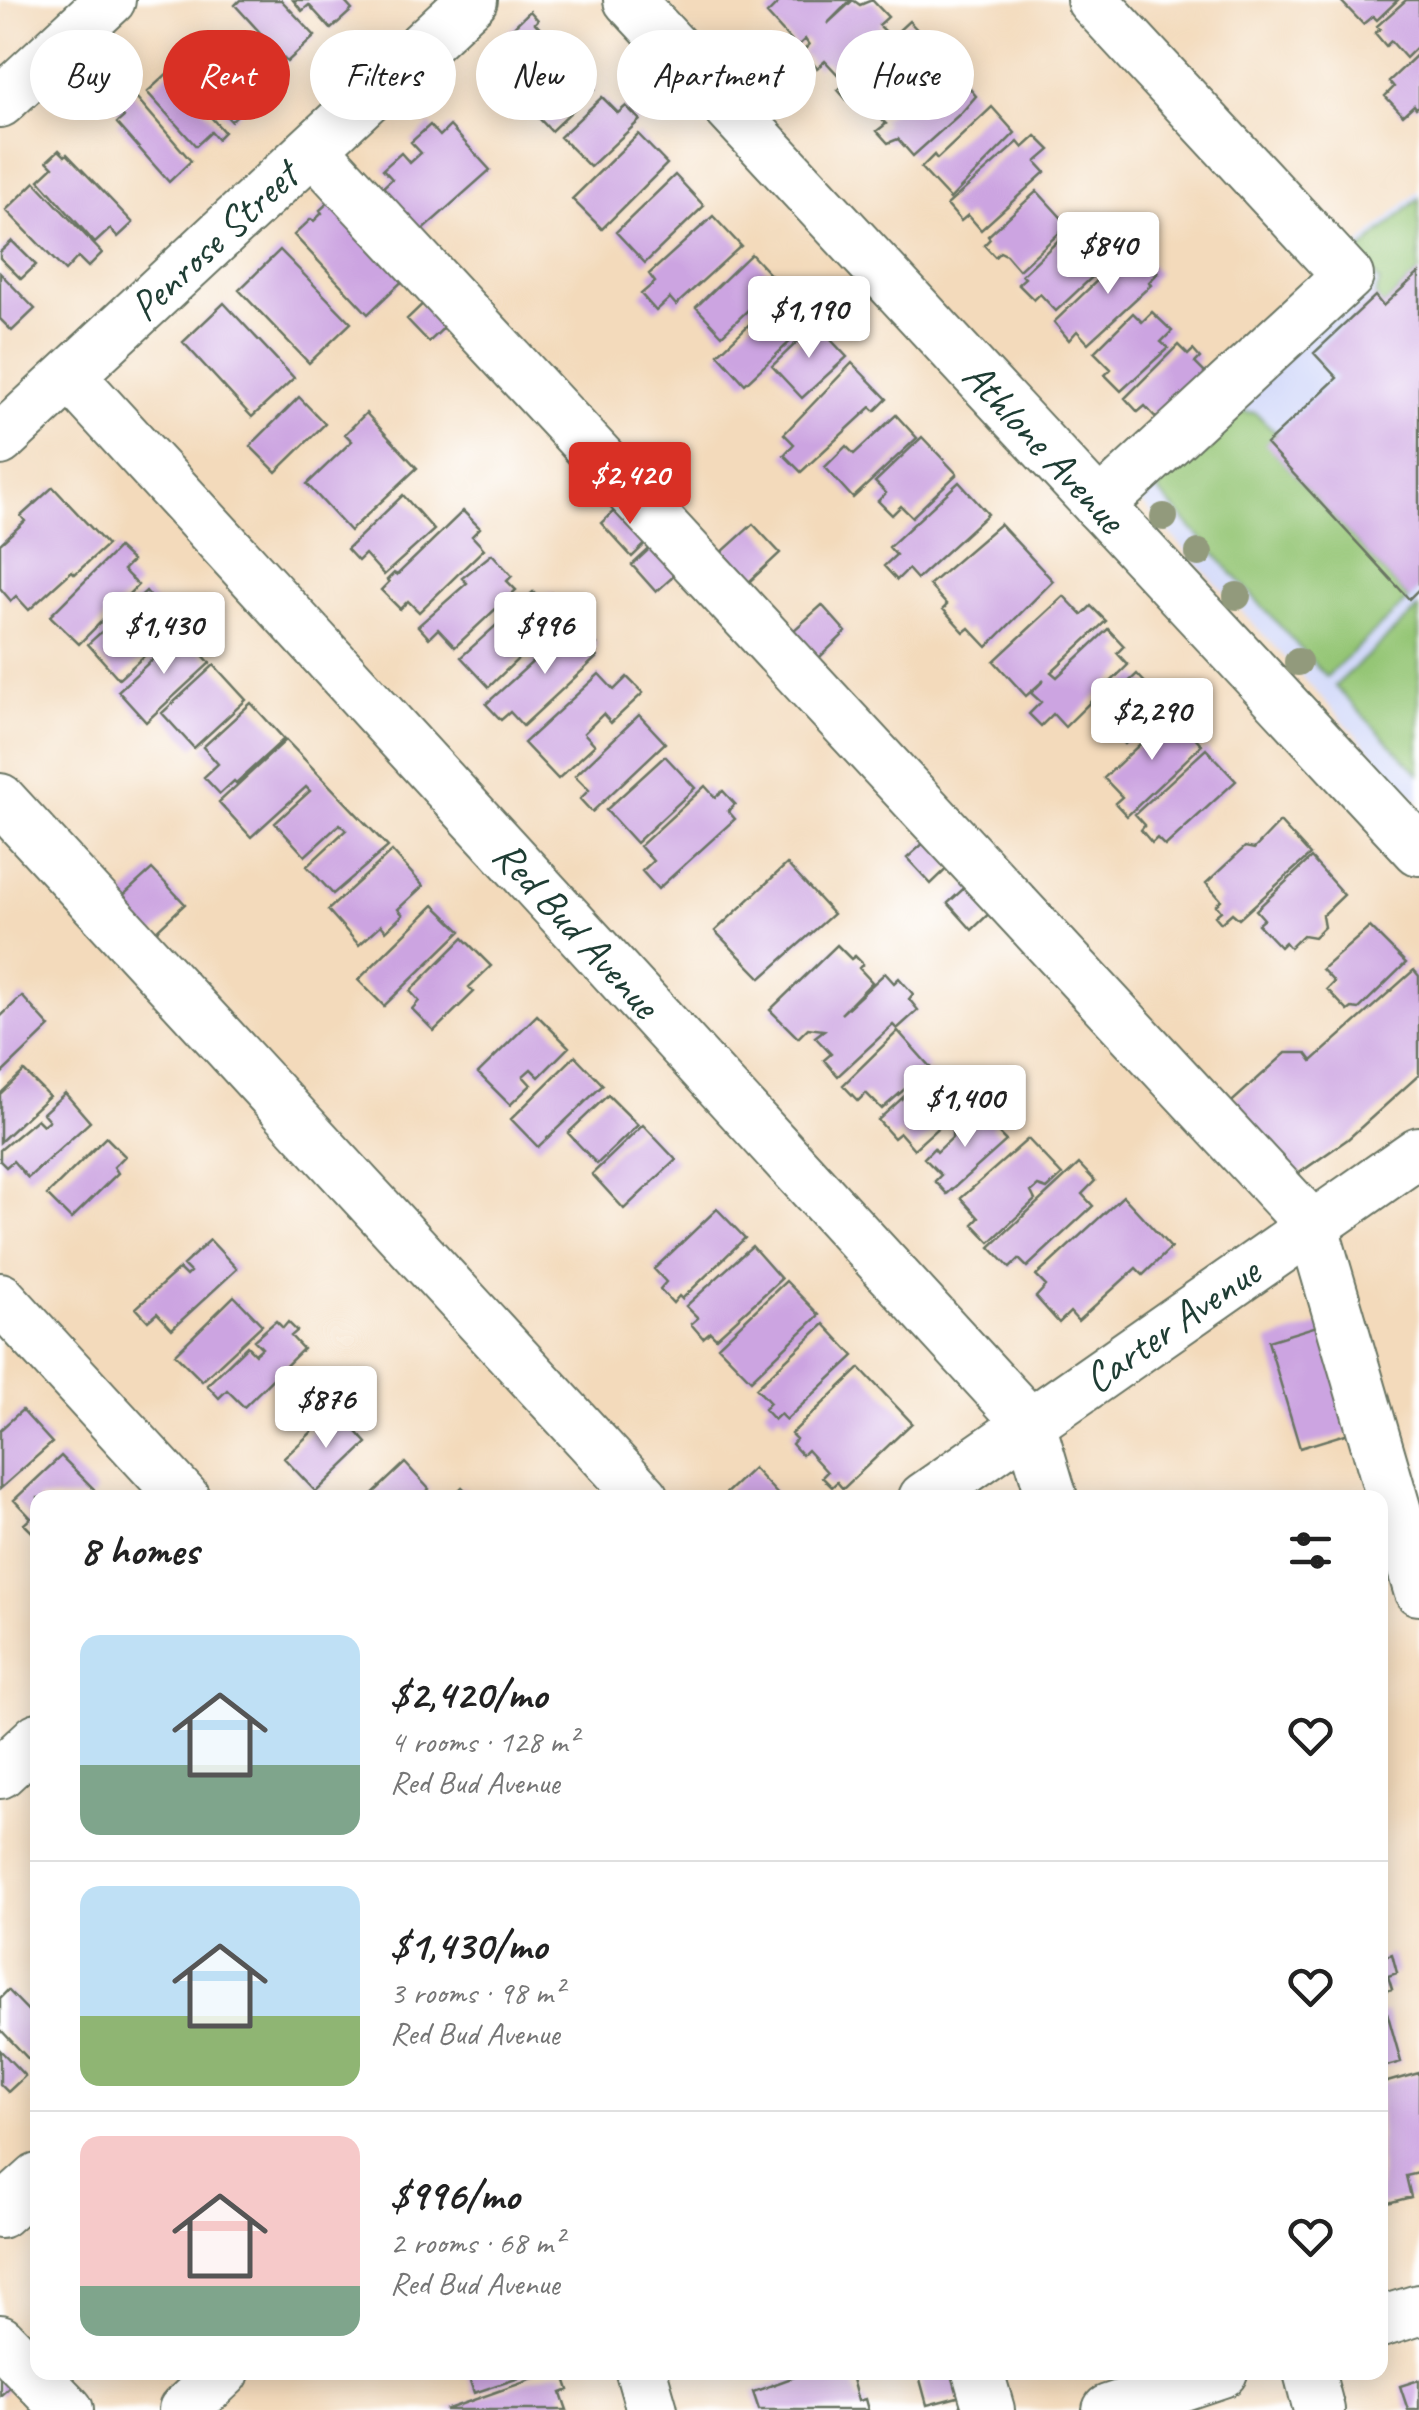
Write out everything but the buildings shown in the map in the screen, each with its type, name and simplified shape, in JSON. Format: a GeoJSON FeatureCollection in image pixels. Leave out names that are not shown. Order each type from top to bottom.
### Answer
{"type":"FeatureCollection","features":[{"type":"Feature","properties":{"kind":"street"},"geometry":{"type":"LineString","coordinates":[[0,102],[110,0]]}},
{"type":"Feature","properties":{"kind":"street","name":"Penrose Street"},"geometry":{"type":"LineString","coordinates":[[0,440],[472,0]]}},
{"type":"Feature","properties":{"kind":"street","name":"Athlone Avenue"},"geometry":{"type":"LineString","coordinates":[[629,0],[1419,850]]}},
{"type":"Feature","properties":{"kind":"street"},"geometry":{"type":"LineString","coordinates":[[1092,0],[1348,276],[1099,506]]}},
{"type":"Feature","properties":{"kind":"street"},"geometry":{"type":"LineString","coordinates":[[312,149],[1313,1226],[1419,1590]]}},
{"type":"Feature","properties":{"kind":"street","name":"Red Bud Avenue"},"geometry":{"type":"LineString","coordinates":[[70,376],[1030,1424],[1050,1490]]}},
{"type":"Feature","properties":{"kind":"street"},"geometry":{"type":"LineString","coordinates":[[0,799],[637,1490]]}},
{"type":"Feature","properties":{"kind":"street","name":"Carter Avenue"},"geometry":{"type":"LineString","coordinates":[[935,1490],[1419,1152]]}},
{"type":"Feature","properties":{"kind":"street"},"geometry":{"type":"LineString","coordinates":[[1,1302],[177,1490]]}},
{"type":"Feature","properties":{"kind":"street"},"geometry":{"type":"LineString","coordinates":[[0,1773],[30,1745]]}},
{"type":"Feature","properties":{"kind":"street"},"geometry":{"type":"LineString","coordinates":[[0,2213],[30,2186]]}},
{"type":"Feature","properties":{"kind":"street"},"geometry":{"type":"LineString","coordinates":[[1388,2320],[1419,2310]]}},
{"type":"Feature","properties":{"kind":"street"},"geometry":{"type":"LineString","coordinates":[[0,2340],[30,2371]]}},
{"type":"Feature","properties":{"kind":"street"},"geometry":{"type":"LineString","coordinates":[[39,2380],[68,2410]]}},
{"type":"Feature","properties":{"kind":"street"},"geometry":{"type":"LineString","coordinates":[[184,2410],[216,2380]]}},
{"type":"Feature","properties":{"kind":"street"},"geometry":{"type":"LineString","coordinates":[[643,2380],[652,2410]]}},
{"type":"Feature","properties":{"kind":"street"},"geometry":{"type":"LineString","coordinates":[[980,2380],[989,2410]]}},
{"type":"Feature","properties":{"kind":"street"},"geometry":{"type":"LineString","coordinates":[[1108,2410],[1198,2380]]}},
{"type":"Feature","properties":{"kind":"street"},"geometry":{"type":"LineString","coordinates":[[1311,2380],[1320,2410]]}},
{"type":"Feature","properties":{"kind":"shaded area"},"geometry":{"type":"Polygon","coordinates":[[[1419,190],[1419,803],[1138,499],[1350,253],[1419,190]]]}},
{"type":"Feature","properties":{"kind":"green space"},"geometry":{"type":"Polygon","coordinates":[[[1419,198],[1419,273],[1383,306],[1375,296],[1380,282],[1357,254],[1419,198]]]}},
{"type":"Feature","properties":{"kind":"green space"},"geometry":{"type":"Polygon","coordinates":[[[1228,410],[1256,413],[1277,434],[1267,444],[1409,599],[1326,677],[1152,484],[1228,410]]]}},
{"type":"Feature","properties":{"kind":"green space"},"geometry":{"type":"Polygon","coordinates":[[[1419,608],[1419,774],[1335,686],[1419,608]]]}}]}
